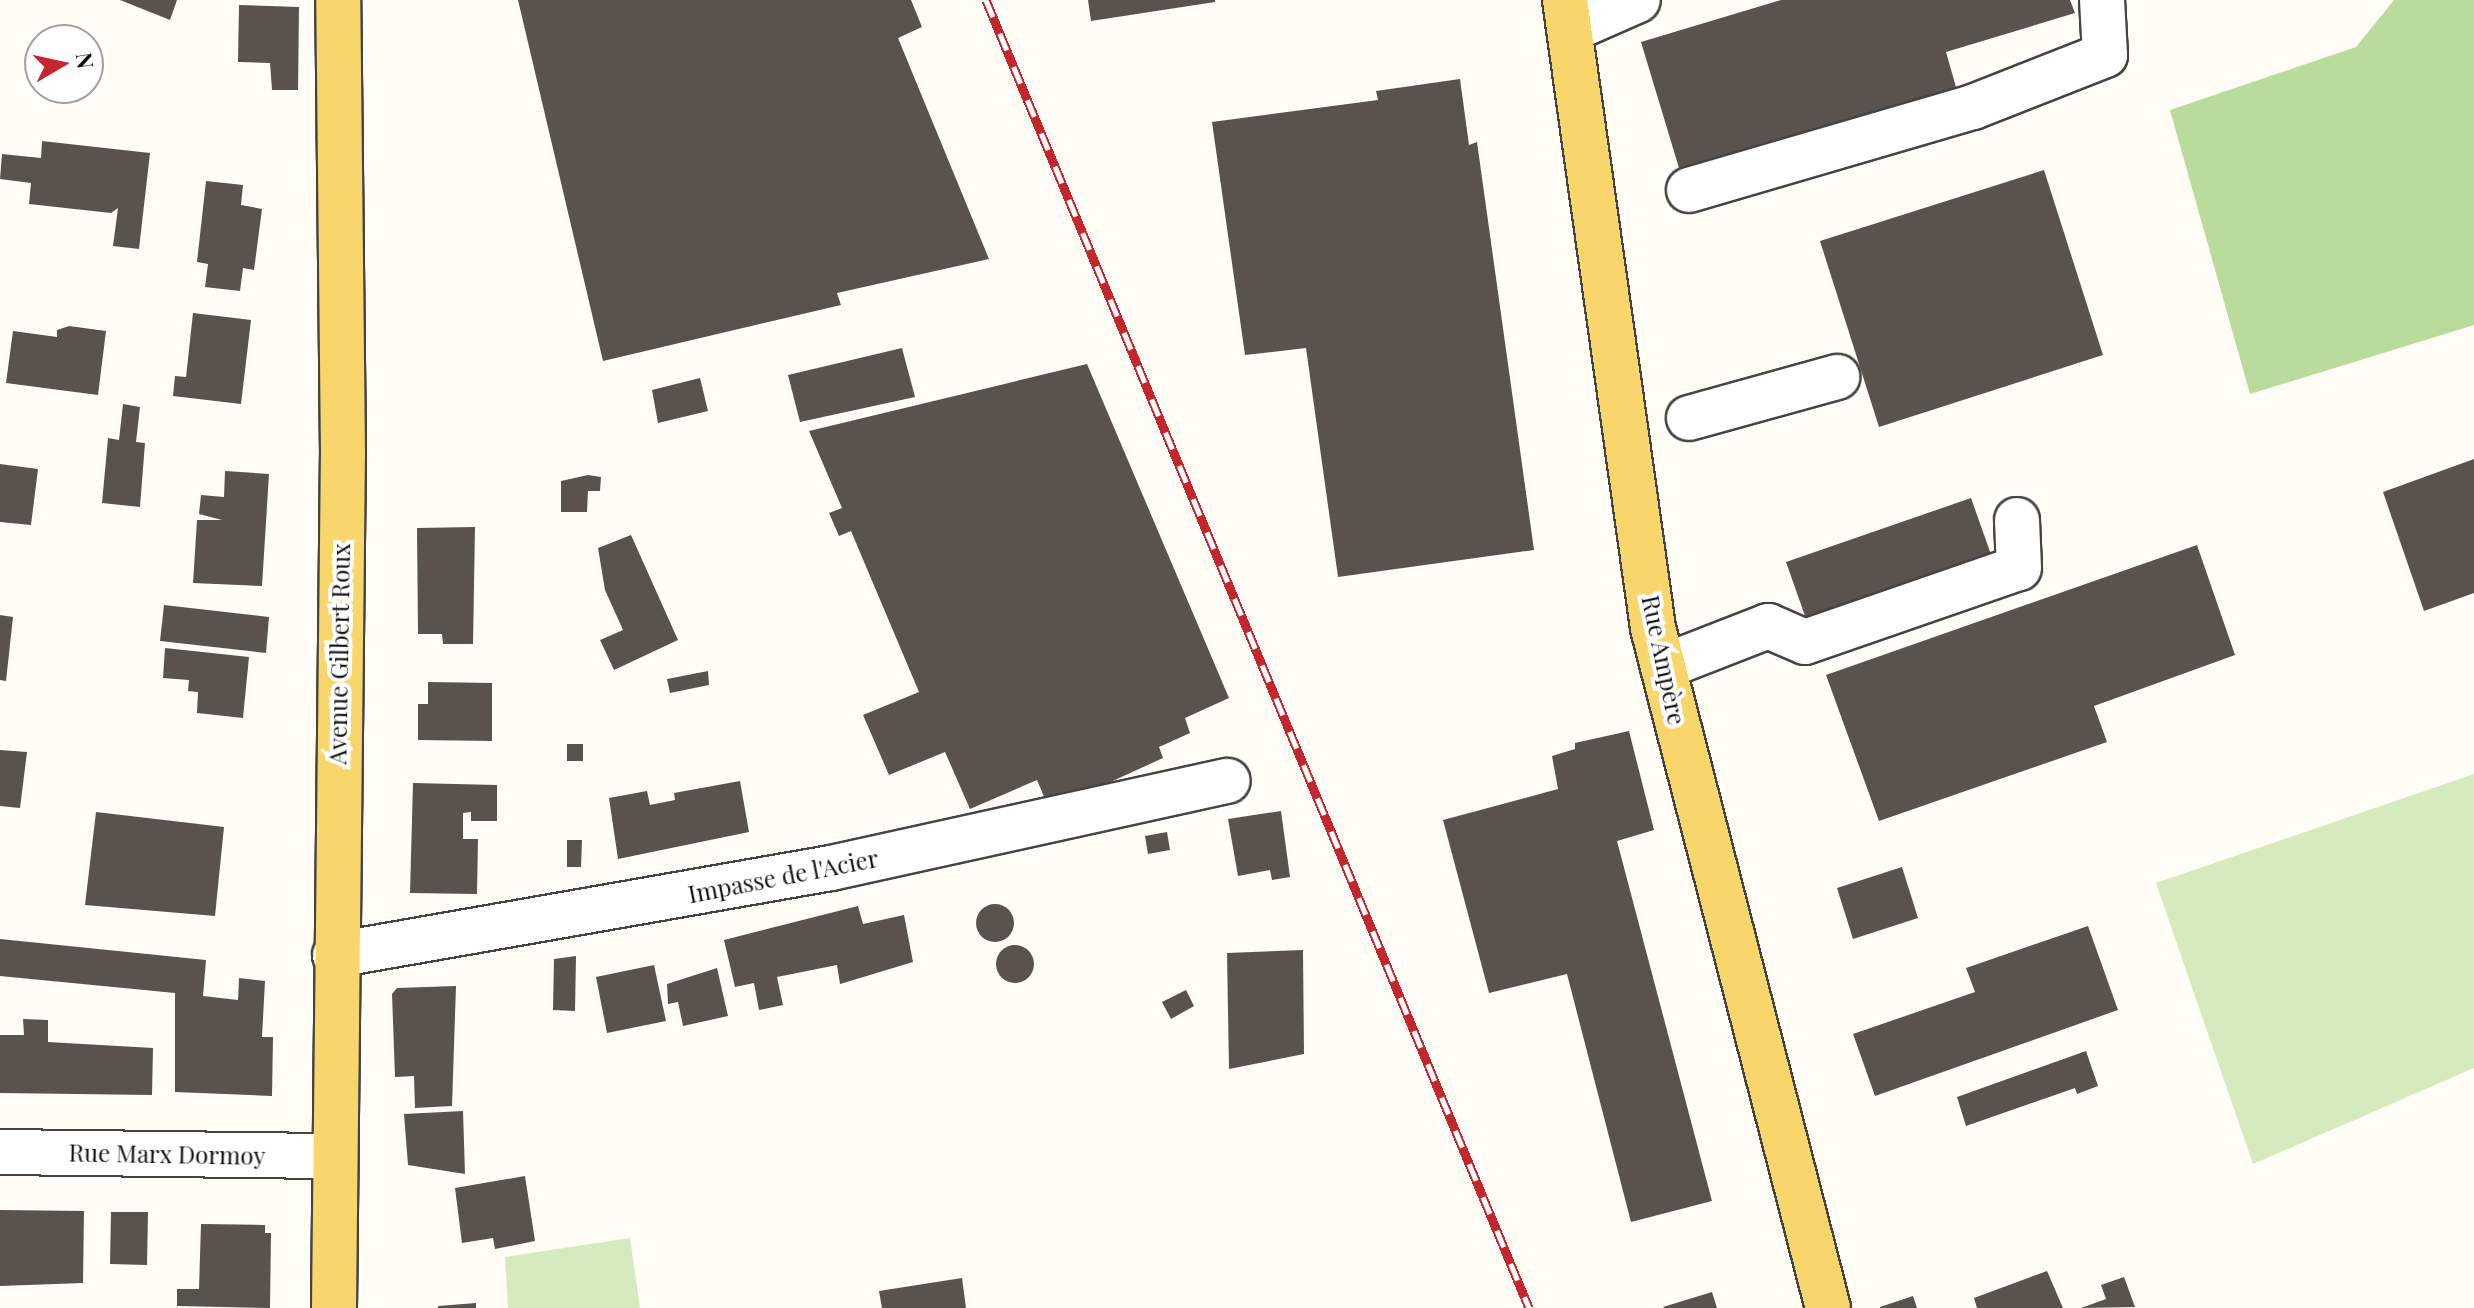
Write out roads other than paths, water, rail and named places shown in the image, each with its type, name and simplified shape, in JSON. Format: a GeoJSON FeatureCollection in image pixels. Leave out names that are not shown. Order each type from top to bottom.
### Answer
{"type":"FeatureCollection","features":[{"type":"Feature","properties":{"kind":"main road","name":"Avenue Gilbert Roux"},"geometry":{"type":"LineString","coordinates":[[334,1308],[335,955],[343,454],[338,0]]}},
{"type":"Feature","properties":{"kind":"main road","name":"Rue Ampère"},"geometry":{"type":"LineString","coordinates":[[1567,15],[1663,667],[1828,1308]]}},
{"type":"Feature","properties":{"kind":"street"},"geometry":{"type":"LineString","coordinates":[[1567,15],[1638,0]]}},
{"type":"Feature","properties":{"kind":"street"},"geometry":{"type":"LineString","coordinates":[[1689,190],[1973,107],[2105,55],[2102,0]]}},
{"type":"Feature","properties":{"kind":"street"},"geometry":{"type":"LineString","coordinates":[[1689,418],[1837,377]]}},
{"type":"Feature","properties":{"kind":"street"},"geometry":{"type":"LineString","coordinates":[[1663,667],[1768,626],[1805,642],[2019,568],[2017,520]]}},
{"type":"Feature","properties":{"kind":"street","name":"Impasse de l'Acier"},"geometry":{"type":"LineString","coordinates":[[335,955],[831,868],[1228,781]]}},
{"type":"Feature","properties":{"kind":"street","name":"Rue Marx Dormoy"},"geometry":{"type":"LineString","coordinates":[[0,1152],[335,1156]]}},
{"type":"Feature","properties":{"kind":"railway"},"geometry":{"type":"LineString","coordinates":[[986,0],[1529,1308]]}}]}
